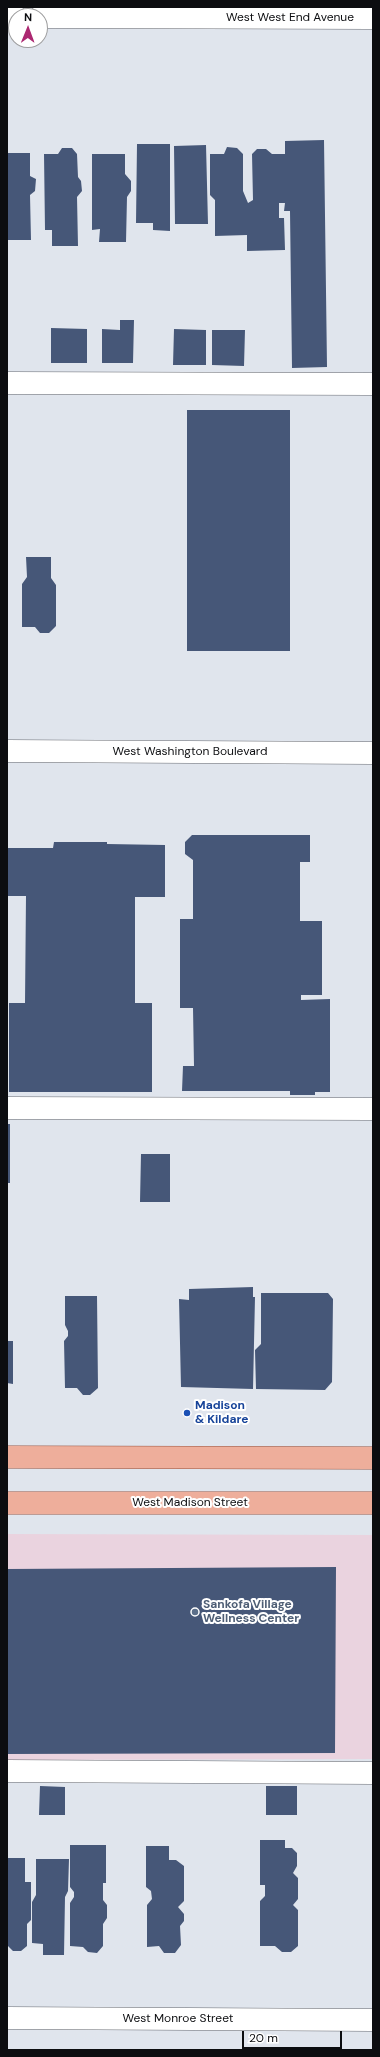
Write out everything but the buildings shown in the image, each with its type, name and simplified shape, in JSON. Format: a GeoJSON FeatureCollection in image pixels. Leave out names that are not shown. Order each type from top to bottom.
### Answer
{"type":"FeatureCollection","features":[{"type":"Feature","properties":{"kind":"main road"},"geometry":{"type":"LineString","coordinates":[[7,1457],[373,1458]]}},
{"type":"Feature","properties":{"kind":"main road","name":"West Madison Street"},"geometry":{"type":"LineString","coordinates":[[7,1503],[373,1503]]}},
{"type":"Feature","properties":{"kind":"street","name":"West West End Avenue"},"geometry":{"type":"LineString","coordinates":[[48,17],[124,12],[373,18]]}},
{"type":"Feature","properties":{"kind":"street"},"geometry":{"type":"LineString","coordinates":[[7,383],[373,384]]}},
{"type":"Feature","properties":{"kind":"street","name":"West Washington Boulevard"},"geometry":{"type":"LineString","coordinates":[[7,751],[373,753]]}},
{"type":"Feature","properties":{"kind":"street"},"geometry":{"type":"LineString","coordinates":[[7,1108],[373,1109]]}},
{"type":"Feature","properties":{"kind":"street"},"geometry":{"type":"LineString","coordinates":[[7,1771],[373,1772]]}},
{"type":"Feature","properties":{"kind":"street","name":"West Monroe Street"},"geometry":{"type":"LineString","coordinates":[[7,2018],[373,2020]]}},
{"type":"Feature","properties":{"kind":"shaded area"},"geometry":{"type":"Polygon","coordinates":[[[7,1534],[373,1535],[373,1759],[7,1760],[7,1534]]]}},
{"type":"Feature","properties":{"kind":"place","name":"Madison & Kildare"},"geometry":{"type":"Point","coordinates":[187,1413]}},
{"type":"Feature","properties":{"kind":"place","name":"Sankofa Village Wellness Center"},"geometry":{"type":"Point","coordinates":[195,1612]}}]}
